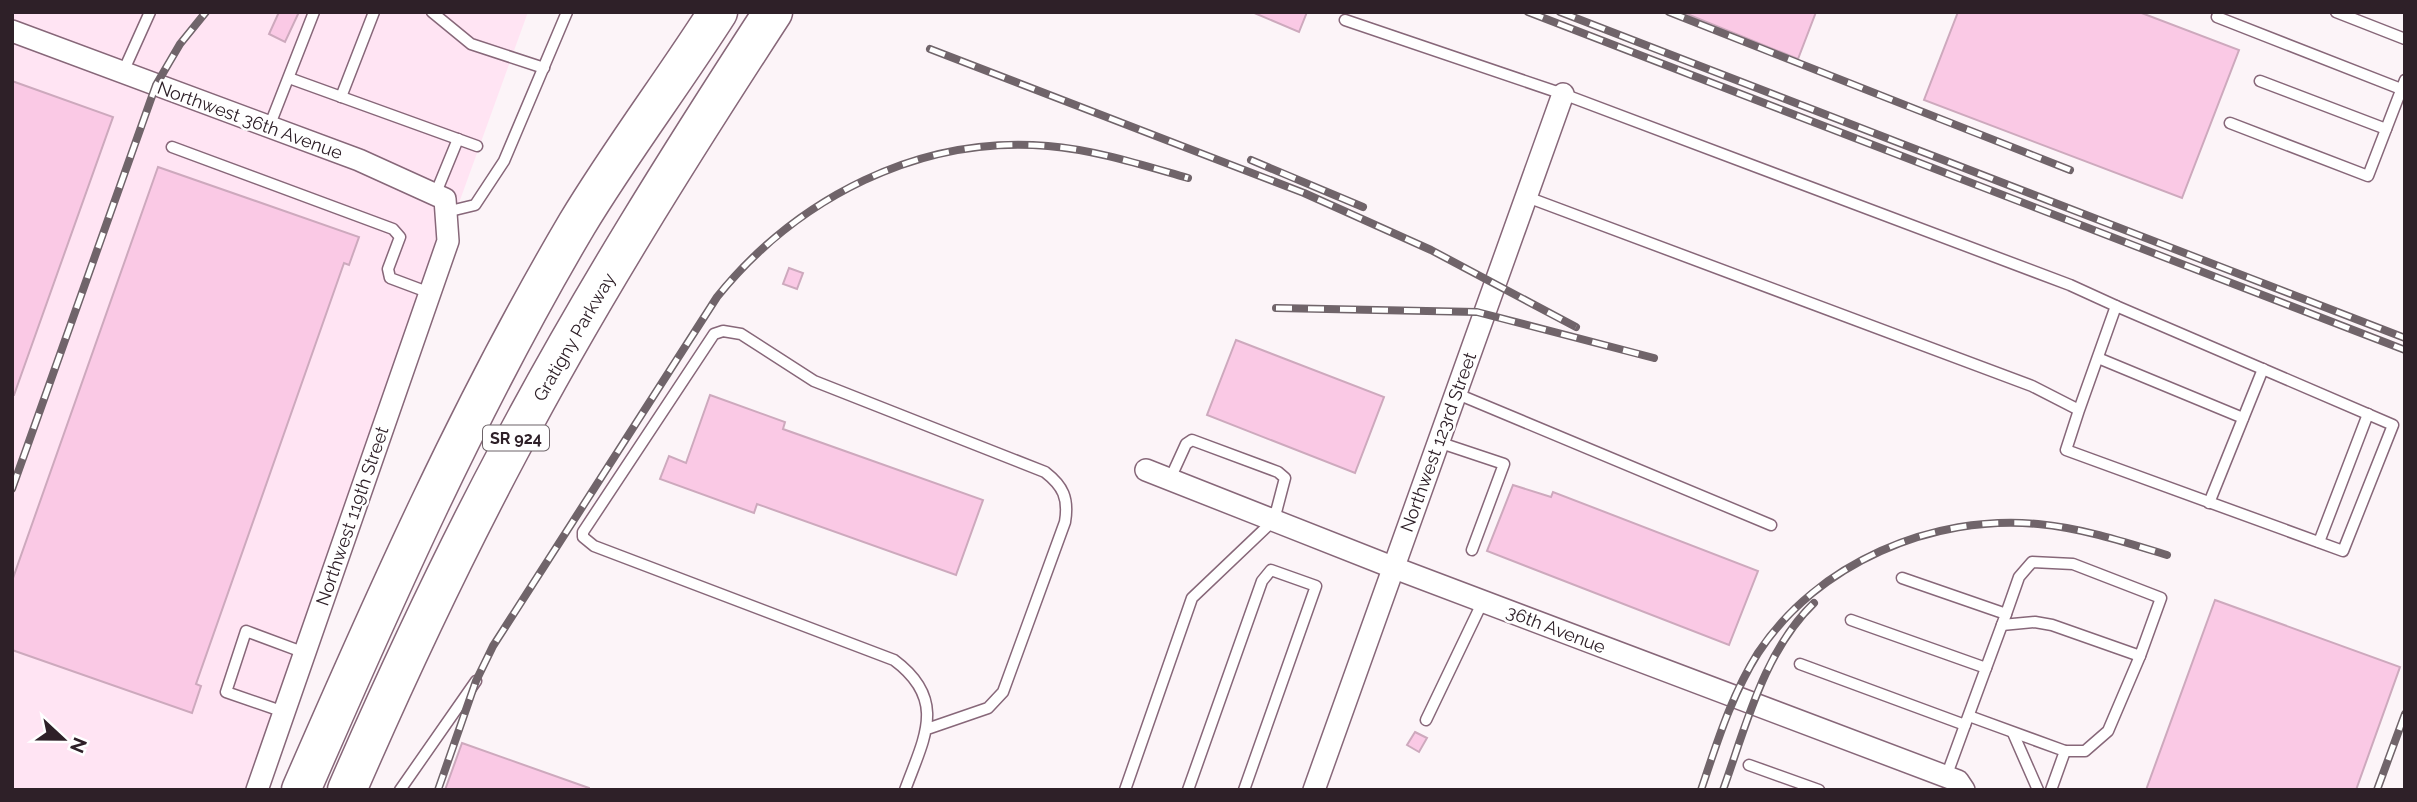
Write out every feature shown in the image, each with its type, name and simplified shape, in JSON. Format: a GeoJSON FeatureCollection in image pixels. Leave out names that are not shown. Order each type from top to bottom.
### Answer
{"type":"FeatureCollection","features":[{"type":"Feature","properties":{"kind":"highway"},"geometry":{"type":"LineString","coordinates":[[752,55],[773,12]]}},
{"type":"Feature","properties":{"kind":"highway"},"geometry":{"type":"LineString","coordinates":[[752,55],[795,12]]}},
{"type":"Feature","properties":{"kind":"highway","name":"SR 924"},"geometry":{"type":"LineString","coordinates":[[301,790],[387,592],[477,404],[576,227],[702,22]]}},
{"type":"Feature","properties":{"kind":"highway","name":"Gratigny Parkway"},"geometry":{"type":"LineString","coordinates":[[347,790],[412,643],[509,450],[612,268],[705,118],[752,55]]}},
{"type":"Feature","properties":{"kind":"street","name":"Northwest 36th Avenue"},"geometry":{"type":"LineString","coordinates":[[12,31],[359,160],[440,203]]}},
{"type":"Feature","properties":{"kind":"street","name":"Northwest 123rd Street"},"geometry":{"type":"LineString","coordinates":[[1314,790],[1563,94]]}},
{"type":"Feature","properties":{"kind":"street","name":"Northwest 119th Street"},"geometry":{"type":"LineString","coordinates":[[257,790],[448,241],[440,203]]}},
{"type":"Feature","properties":{"kind":"street","name":"36th Avenue"},"geometry":{"type":"LineString","coordinates":[[1146,470],[1392,567],[1947,776],[1958,781],[1964,790]]}},
{"type":"Feature","properties":{"kind":"lane"},"geometry":{"type":"LineString","coordinates":[[123,72],[150,12]]}},
{"type":"Feature","properties":{"kind":"lane"},"geometry":{"type":"LineString","coordinates":[[269,127],[314,12]]}},
{"type":"Feature","properties":{"kind":"lane"},"geometry":{"type":"LineString","coordinates":[[341,97],[374,12]]}},
{"type":"Feature","properties":{"kind":"lane"},"geometry":{"type":"LineString","coordinates":[[432,12],[471,44],[544,68]]}},
{"type":"Feature","properties":{"kind":"lane"},"geometry":{"type":"LineString","coordinates":[[457,139],[440,203],[475,205],[504,161],[568,12]]}},
{"type":"Feature","properties":{"kind":"lane"},"geometry":{"type":"LineString","coordinates":[[2219,12],[2217,17],[2403,84],[2368,176],[2230,123]]}},
{"type":"Feature","properties":{"kind":"lane"},"geometry":{"type":"LineString","coordinates":[[2336,12],[2405,39]]}},
{"type":"Feature","properties":{"kind":"lane"},"geometry":{"type":"LineString","coordinates":[[1346,20],[1563,94],[2070,285],[2393,425],[2343,551],[2066,450],[2116,306]]}},
{"type":"Feature","properties":{"kind":"lane"},"geometry":{"type":"LineString","coordinates":[[289,78],[477,146]]}},
{"type":"Feature","properties":{"kind":"lane"},"geometry":{"type":"LineString","coordinates":[[2260,81],[2386,130]]}},
{"type":"Feature","properties":{"kind":"lane"},"geometry":{"type":"LineString","coordinates":[[172,147],[393,229],[400,237],[388,269],[390,278],[430,293]]}},
{"type":"Feature","properties":{"kind":"lane"},"geometry":{"type":"LineString","coordinates":[[1527,197],[2032,386],[2079,410]]}},
{"type":"Feature","properties":{"kind":"lane"},"geometry":{"type":"LineString","coordinates":[[905,790],[927,729],[929,707],[916,680],[894,660],[594,546],[583,537],[583,532],[714,334],[723,331],[741,334],[814,381],[1045,472],[1062,487],[1066,499],[1065,522],[1003,692],[988,708],[927,729]]}},
{"type":"Feature","properties":{"kind":"lane"},"geometry":{"type":"LineString","coordinates":[[2098,359],[2243,418]]}},
{"type":"Feature","properties":{"kind":"lane"},"geometry":{"type":"LineString","coordinates":[[2209,503],[2263,369]]}},
{"type":"Feature","properties":{"kind":"lane"},"geometry":{"type":"LineString","coordinates":[[1455,393],[1771,525]]}},
{"type":"Feature","properties":{"kind":"lane"},"geometry":{"type":"LineString","coordinates":[[2319,542],[2368,414]]}},
{"type":"Feature","properties":{"kind":"lane"},"geometry":{"type":"LineString","coordinates":[[1125,790],[1192,598],[1274,520],[1285,478],[1192,440],[1186,444],[1170,479]]}},
{"type":"Feature","properties":{"kind":"lane"},"geometry":{"type":"LineString","coordinates":[[1438,442],[1504,464],[1472,550]]}},
{"type":"Feature","properties":{"kind":"lane"},"geometry":{"type":"LineString","coordinates":[[1800,664],[1967,720],[2065,751],[2085,751],[2108,731],[2140,656],[2161,597],[2073,564],[2032,562],[2019,576],[2004,620],[1967,720],[1947,776]]}},
{"type":"Feature","properties":{"kind":"lane"},"geometry":{"type":"LineString","coordinates":[[1188,790],[1262,581],[1271,570],[1316,586],[1244,790]]}},
{"type":"Feature","properties":{"kind":"lane"},"geometry":{"type":"LineString","coordinates":[[1902,578],[2004,620],[2052,625],[2140,656]]}},
{"type":"Feature","properties":{"kind":"lane"},"geometry":{"type":"LineString","coordinates":[[1426,720],[1483,601]]}},
{"type":"Feature","properties":{"kind":"lane"},"geometry":{"type":"LineString","coordinates":[[1851,620],[1986,668]]}},
{"type":"Feature","properties":{"kind":"lane"},"geometry":{"type":"LineString","coordinates":[[284,712],[226,692],[246,631],[305,653]]}},
{"type":"Feature","properties":{"kind":"lane"},"geometry":{"type":"LineString","coordinates":[[400,790],[477,681]]}},
{"type":"Feature","properties":{"kind":"lane"},"geometry":{"type":"LineString","coordinates":[[2013,733],[2038,790]]}},
{"type":"Feature","properties":{"kind":"lane"},"geometry":{"type":"LineString","coordinates":[[2051,790],[2065,751]]}},
{"type":"Feature","properties":{"kind":"lane"},"geometry":{"type":"LineString","coordinates":[[1749,765],[1819,790]]}},
{"type":"Feature","properties":{"kind":"shaded area"},"geometry":{"type":"Polygon","coordinates":[[[12,12],[528,12],[247,790],[12,790],[12,12]]]}},
{"type":"Feature","properties":{"kind":"building"},"geometry":{"type":"Polygon","coordinates":[[[279,12],[299,12],[285,42],[269,34],[279,12]]]}},
{"type":"Feature","properties":{"kind":"building"},"geometry":{"type":"Polygon","coordinates":[[[1252,12],[1307,12],[1299,32],[1252,12]]]}},
{"type":"Feature","properties":{"kind":"building"},"geometry":{"type":"Polygon","coordinates":[[[1682,12],[1816,12],[1798,59],[1682,12]]]}},
{"type":"Feature","properties":{"kind":"building"},"geometry":{"type":"Polygon","coordinates":[[[1958,12],[2139,12],[2239,50],[2182,198],[1924,100],[1958,12]]]}},
{"type":"Feature","properties":{"kind":"building"},"geometry":{"type":"Polygon","coordinates":[[[12,81],[113,117],[14,395],[12,395],[12,81]]]}},
{"type":"Feature","properties":{"kind":"building"},"geometry":{"type":"Polygon","coordinates":[[[158,167],[359,237],[349,265],[344,263],[196,684],[201,686],[192,713],[12,650],[12,581],[158,167]]]}},
{"type":"Feature","properties":{"kind":"building"},"geometry":{"type":"Polygon","coordinates":[[[789,268],[803,273],[797,289],[783,284],[789,268]]]}},
{"type":"Feature","properties":{"kind":"building"},"geometry":{"type":"Polygon","coordinates":[[[1236,340],[1384,397],[1355,473],[1207,415],[1236,340]]]}},
{"type":"Feature","properties":{"kind":"building"},"geometry":{"type":"Polygon","coordinates":[[[710,395],[785,422],[783,429],[983,500],[956,575],[757,504],[754,513],[660,479],[669,456],[686,463],[710,395]]]}},
{"type":"Feature","properties":{"kind":"building"},"geometry":{"type":"Polygon","coordinates":[[[1513,485],[1551,497],[1553,492],[1758,571],[1729,645],[1487,551],[1513,485]]]}},
{"type":"Feature","properties":{"kind":"building"},"geometry":{"type":"Polygon","coordinates":[[[2215,600],[2400,667],[2356,790],[2146,790],[2215,600]]]}},
{"type":"Feature","properties":{"kind":"building"},"geometry":{"type":"Polygon","coordinates":[[[1415,732],[1427,738],[1419,752],[1407,745],[1415,732]]]}},
{"type":"Feature","properties":{"kind":"building"},"geometry":{"type":"Polygon","coordinates":[[[462,743],[589,788],[589,790],[445,790],[462,743]]]}},
{"type":"Feature","properties":{"kind":"railway"},"geometry":{"type":"LineString","coordinates":[[12,489],[156,85],[180,44],[206,12]]}},
{"type":"Feature","properties":{"kind":"railway"},"geometry":{"type":"LineString","coordinates":[[1528,12],[2405,350]]}},
{"type":"Feature","properties":{"kind":"railway"},"geometry":{"type":"LineString","coordinates":[[1560,12],[2405,338]]}},
{"type":"Feature","properties":{"kind":"railway"},"geometry":{"type":"LineString","coordinates":[[1669,12],[2070,170]]}},
{"type":"Feature","properties":{"kind":"railway"},"geometry":{"type":"LineString","coordinates":[[930,49],[1304,193],[1431,250],[1576,327]]}},
{"type":"Feature","properties":{"kind":"railway"},"geometry":{"type":"LineString","coordinates":[[438,790],[476,681],[493,646],[717,297],[749,262],[784,230],[823,203],[864,180],[908,163],[953,151],[1000,145],[1066,148],[1188,178]]}},
{"type":"Feature","properties":{"kind":"railway"},"geometry":{"type":"LineString","coordinates":[[1251,160],[1363,207]]}},
{"type":"Feature","properties":{"kind":"railway"},"geometry":{"type":"LineString","coordinates":[[1276,308],[1477,312],[1654,358]]}},
{"type":"Feature","properties":{"kind":"railway"},"geometry":{"type":"LineString","coordinates":[[1701,790],[1732,703],[1758,653],[1783,621],[1812,593],[1845,570],[1881,551],[1958,527],[1998,523],[2038,524],[2071,529],[2167,555]]}},
{"type":"Feature","properties":{"kind":"railway"},"geometry":{"type":"LineString","coordinates":[[1723,790],[1769,666],[1782,643],[1814,603]]}},
{"type":"Feature","properties":{"kind":"railway"},"geometry":{"type":"LineString","coordinates":[[2377,790],[2405,714]]}}]}
